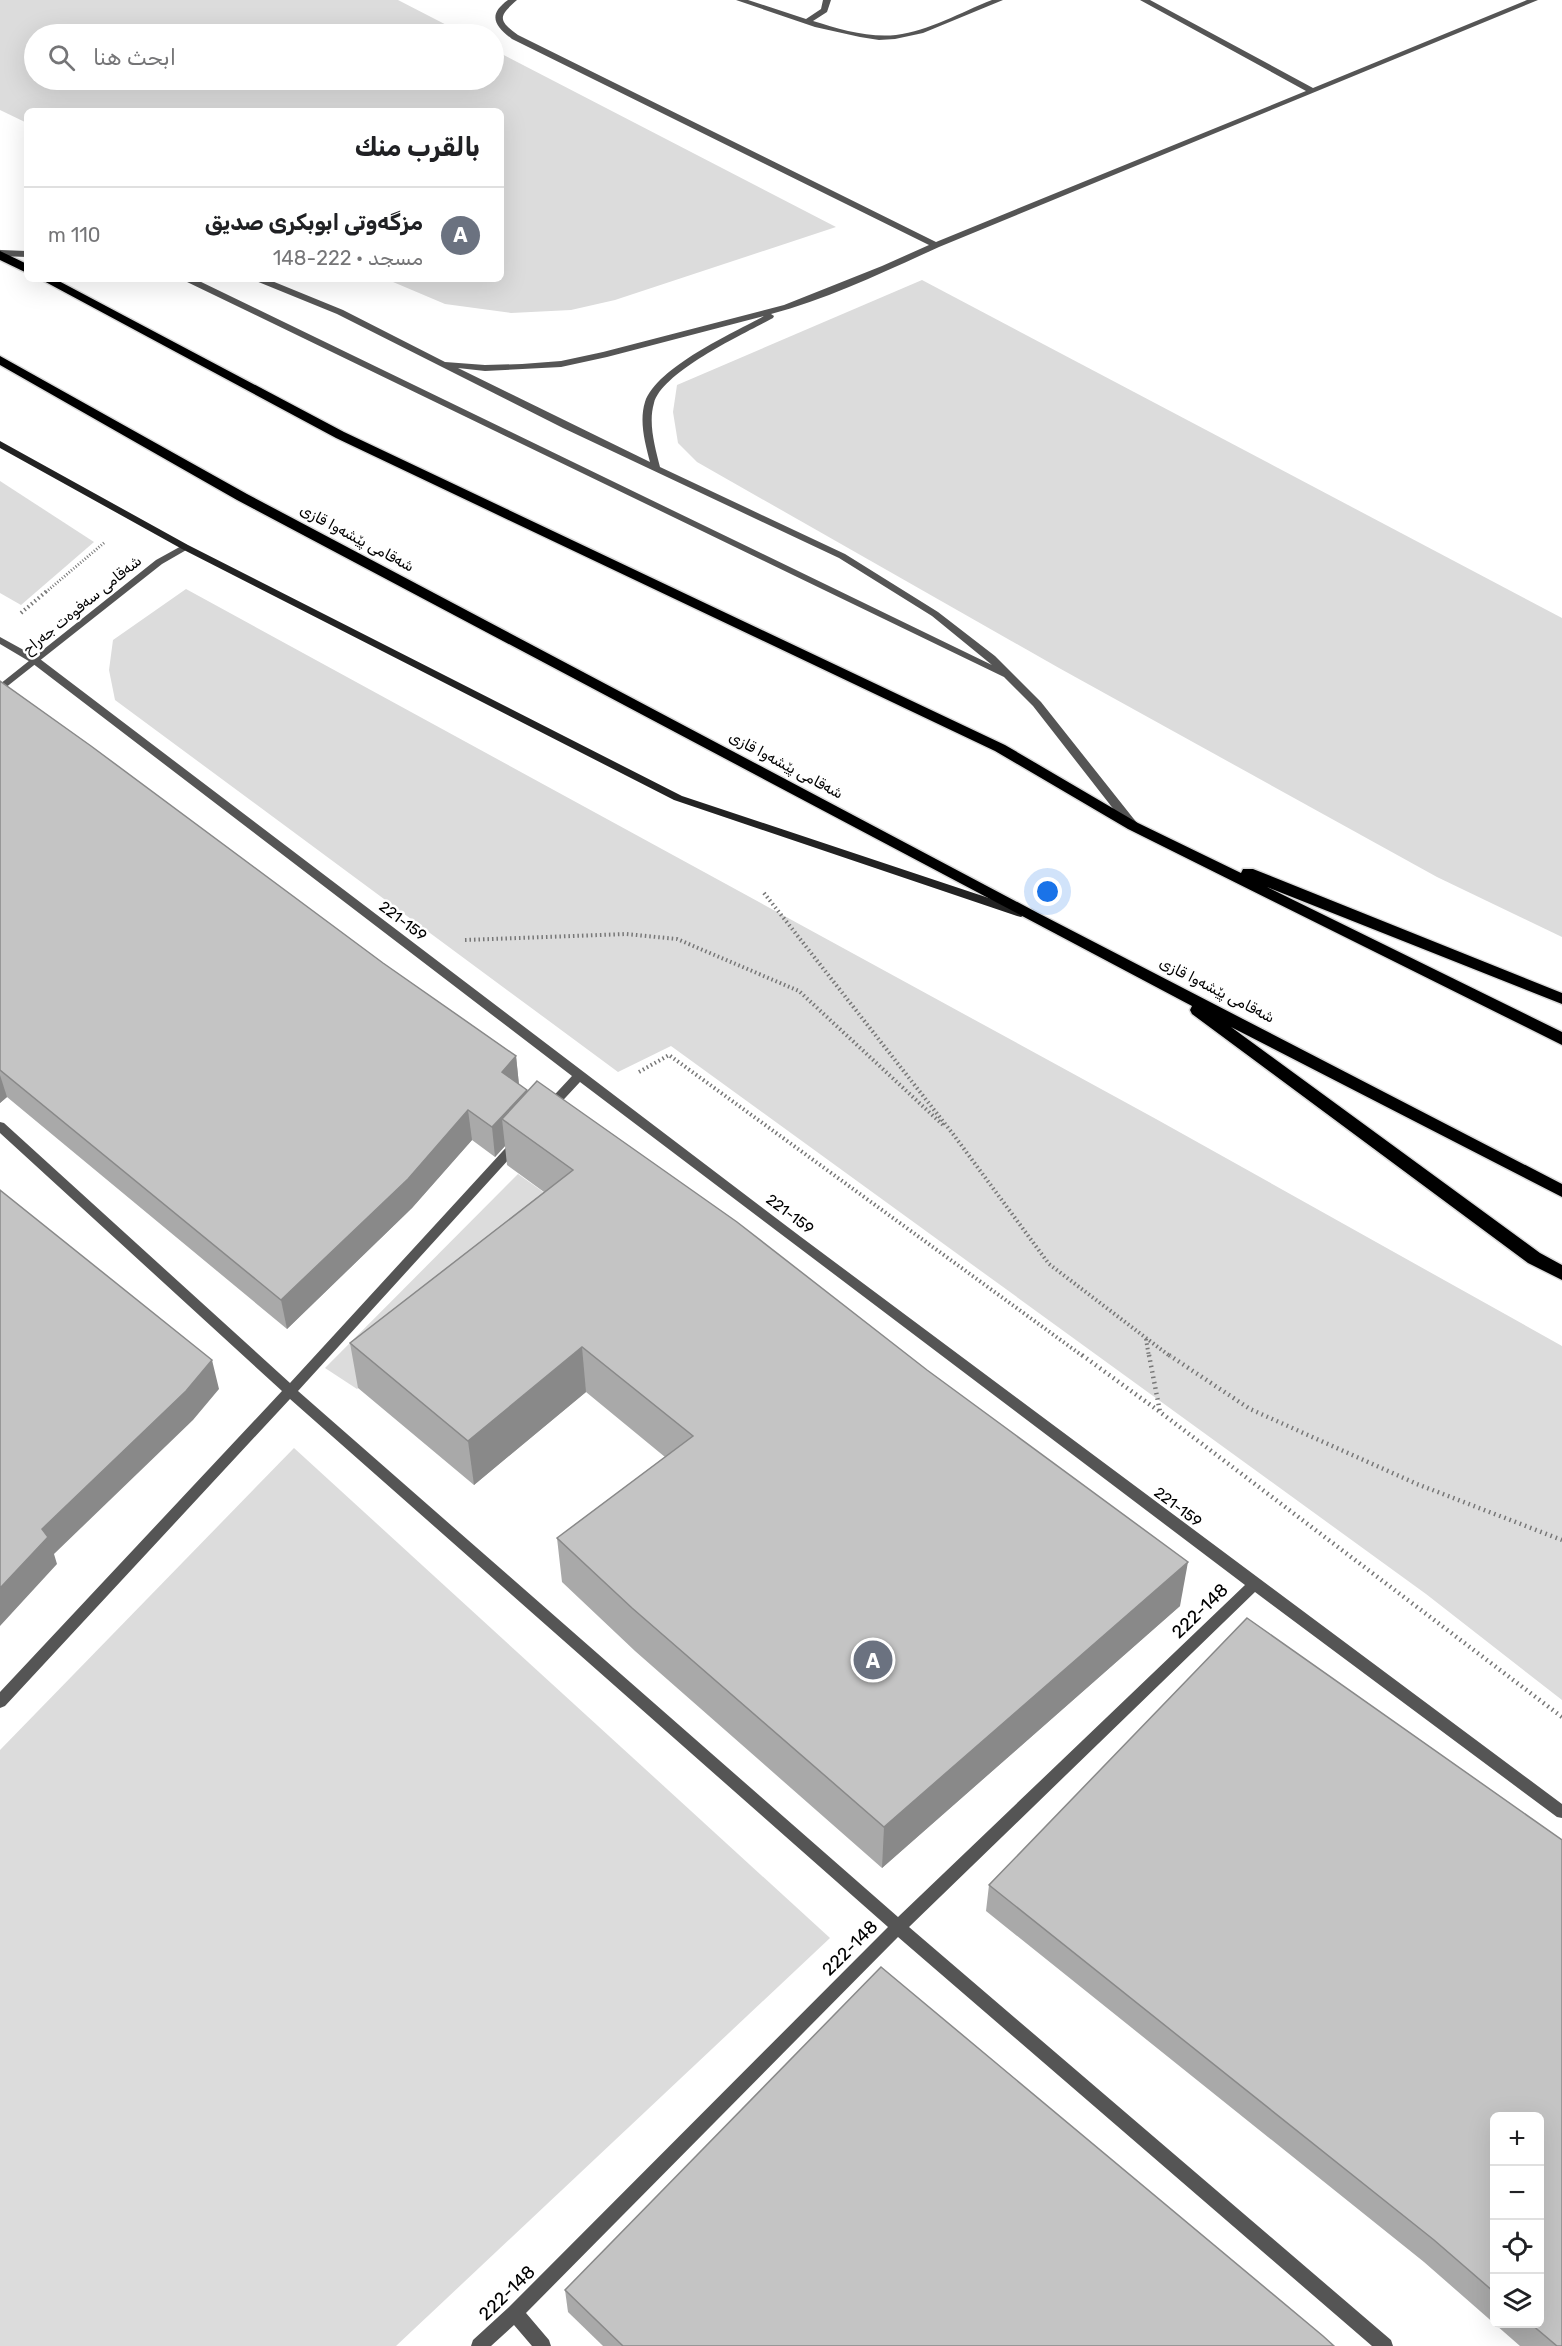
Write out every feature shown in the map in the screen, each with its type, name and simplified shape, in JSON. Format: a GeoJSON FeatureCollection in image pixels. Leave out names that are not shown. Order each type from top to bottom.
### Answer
{"type":"FeatureCollection","features":[{"type":"Feature","properties":{"kind":"highway"},"geometry":{"type":"LineString","coordinates":[[0,254],[24,267]]}},
{"type":"Feature","properties":{"kind":"highway"},"geometry":{"type":"LineString","coordinates":[[52,282],[340,435],[1000,748],[1133,826],[1562,1039]]}},
{"type":"Feature","properties":{"kind":"highway","name":"شەقامی پێشەوا قازی"},"geometry":{"type":"LineString","coordinates":[[0,360],[253,503],[1033,917],[1562,1191]]}},
{"type":"Feature","properties":{"kind":"highway"},"geometry":{"type":"LineString","coordinates":[[1133,826],[1562,999]]}},
{"type":"Feature","properties":{"kind":"highway"},"geometry":{"type":"LineString","coordinates":[[1156,979],[1534,1258],[1562,1273]]}},
{"type":"Feature","properties":{"kind":"main road"},"geometry":{"type":"LineString","coordinates":[[0,444],[184,547],[678,798],[1033,917]]}},
{"type":"Feature","properties":{"kind":"street"},"geometry":{"type":"LineString","coordinates":[[500,24],[502,8],[513,0]]}},
{"type":"Feature","properties":{"kind":"street"},"geometry":{"type":"LineString","coordinates":[[740,0],[866,36],[894,37],[918,32],[992,1]]}},
{"type":"Feature","properties":{"kind":"street"},"geometry":{"type":"LineString","coordinates":[[809,20],[821,14],[827,7],[827,0]]}},
{"type":"Feature","properties":{"kind":"street"},"geometry":{"type":"LineString","coordinates":[[1144,0],[1313,91]]}},
{"type":"Feature","properties":{"kind":"street"},"geometry":{"type":"LineString","coordinates":[[442,364],[485,368],[561,364],[787,307],[1534,0]]}},
{"type":"Feature","properties":{"kind":"street"},"geometry":{"type":"LineString","coordinates":[[504,29],[515,37],[936,245]]}},
{"type":"Feature","properties":{"kind":"street"},"geometry":{"type":"LineString","coordinates":[[0,254],[24,254]]}},
{"type":"Feature","properties":{"kind":"street"},"geometry":{"type":"LineString","coordinates":[[194,282],[1012,679]]}},
{"type":"Feature","properties":{"kind":"street"},"geometry":{"type":"LineString","coordinates":[[266,282],[340,312],[442,364],[842,556],[935,614],[991,658],[1037,704],[1133,826]]}},
{"type":"Feature","properties":{"kind":"street"},"geometry":{"type":"LineString","coordinates":[[656,468],[648,416],[650,398],[662,383],[678,368],[787,307]]}},
{"type":"Feature","properties":{"kind":"street","name":"شەقامی سەفوەت جەراح"},"geometry":{"type":"LineString","coordinates":[[0,689],[159,562],[184,547]]}},
{"type":"Feature","properties":{"kind":"street","name":"221-159"},"geometry":{"type":"LineString","coordinates":[[0,640],[36,661],[579,1076],[1254,1585],[1562,1812]]}},
{"type":"Feature","properties":{"kind":"street"},"geometry":{"type":"LineString","coordinates":[[538,1119],[579,1076]]}},
{"type":"Feature","properties":{"kind":"street"},"geometry":{"type":"LineString","coordinates":[[0,1126],[290,1391],[898,1927],[1385,2346]]}},
{"type":"Feature","properties":{"kind":"street"},"geometry":{"type":"LineString","coordinates":[[0,1701],[290,1391],[522,1137]]}},
{"type":"Feature","properties":{"kind":"street","name":"222-148"},"geometry":{"type":"LineString","coordinates":[[479,2346],[515,2313],[898,1927],[1254,1585]]}},
{"type":"Feature","properties":{"kind":"street"},"geometry":{"type":"LineString","coordinates":[[515,2313],[543,2346]]}},
{"type":"Feature","properties":{"kind":"path"},"geometry":{"type":"LineString","coordinates":[[18,615],[113,535]]}},
{"type":"Feature","properties":{"kind":"path"},"geometry":{"type":"LineString","coordinates":[[764,893],[953,1134],[1049,1264],[1179,1363],[1250,1409],[1417,1484],[1562,1540]]}},
{"type":"Feature","properties":{"kind":"path"},"geometry":{"type":"LineString","coordinates":[[456,940],[626,934],[677,939],[799,991],[953,1134]]}},
{"type":"Feature","properties":{"kind":"path"},"geometry":{"type":"LineString","coordinates":[[631,1077],[669,1055],[1160,1412],[1562,1717]]}},
{"type":"Feature","properties":{"kind":"path"},"geometry":{"type":"LineString","coordinates":[[1146,1338],[1160,1412]]}},
{"type":"Feature","properties":{"kind":"shaded area"},"geometry":{"type":"Polygon","coordinates":[[[0,0],[398,0],[445,24],[24,24],[24,90],[504,90],[504,55],[836,227],[615,300],[571,310],[511,313],[445,304],[393,282],[504,282],[504,108],[24,108],[24,122],[0,110],[0,0]]]}},
{"type":"Feature","properties":{"kind":"shaded area"},"geometry":{"type":"Polygon","coordinates":[[[922,280],[1562,618],[1562,937],[1437,877],[1059,668],[697,462],[678,443],[673,412],[677,385],[922,280]]]}},
{"type":"Feature","properties":{"kind":"shaded area"},"geometry":{"type":"Polygon","coordinates":[[[0,481],[94,542],[21,605],[0,593],[0,481]]]}},
{"type":"Feature","properties":{"kind":"shaded area"},"geometry":{"type":"Polygon","coordinates":[[[186,589],[1156,1119],[1562,1346],[1562,1700],[1426,1594],[671,1046],[618,1072],[115,700],[109,670],[113,640],[186,589]]]}},
{"type":"Feature","properties":{"kind":"shaded area"},"geometry":{"type":"Polygon","coordinates":[[[518,1174],[577,1216],[357,1389],[325,1368],[518,1174]]]}},
{"type":"Feature","properties":{"kind":"shaded area"},"geometry":{"type":"Polygon","coordinates":[[[294,1448],[830,1938],[396,2346],[0,2346],[0,1750],[294,1448]]]}},
{"type":"Feature","properties":{"kind":"building"},"geometry":{"type":"Polygon","coordinates":[[[0,681],[383,963],[516,1056],[502,1072],[527,1090],[492,1127],[468,1110],[408,1179],[281,1300],[0,1070],[0,681]]]}},
{"type":"Feature","properties":{"kind":"building"},"geometry":{"type":"Polygon","coordinates":[[[537,1081],[737,1222],[927,1370],[1188,1562],[884,1827],[632,1608],[557,1538],[693,1436],[582,1347],[468,1441],[350,1343],[573,1170],[502,1119],[537,1081]]]}},
{"type":"Feature","properties":{"kind":"building"},"geometry":{"type":"Polygon","coordinates":[[[0,1190],[212,1360],[186,1391],[42,1529],[48,1537],[0,1588],[0,1190]]]}},
{"type":"Feature","properties":{"kind":"building"},"geometry":{"type":"Polygon","coordinates":[[[1247,1618],[1562,1840],[1562,2346],[1557,2346],[1536,2328],[1544,2328],[1544,2112],[1490,2112],[1490,2289],[1434,2240],[989,1885],[1247,1618]]]}},
{"type":"Feature","properties":{"kind":"building"},"geometry":{"type":"Polygon","coordinates":[[[881,1967],[1334,2346],[623,2346],[565,2290],[881,1967]]]}},
{"type":"Feature","properties":{"kind":"place","name":"مزگەوتی ابوبكری صديق"},"geometry":{"type":"Point","coordinates":[873,1660]}}]}
